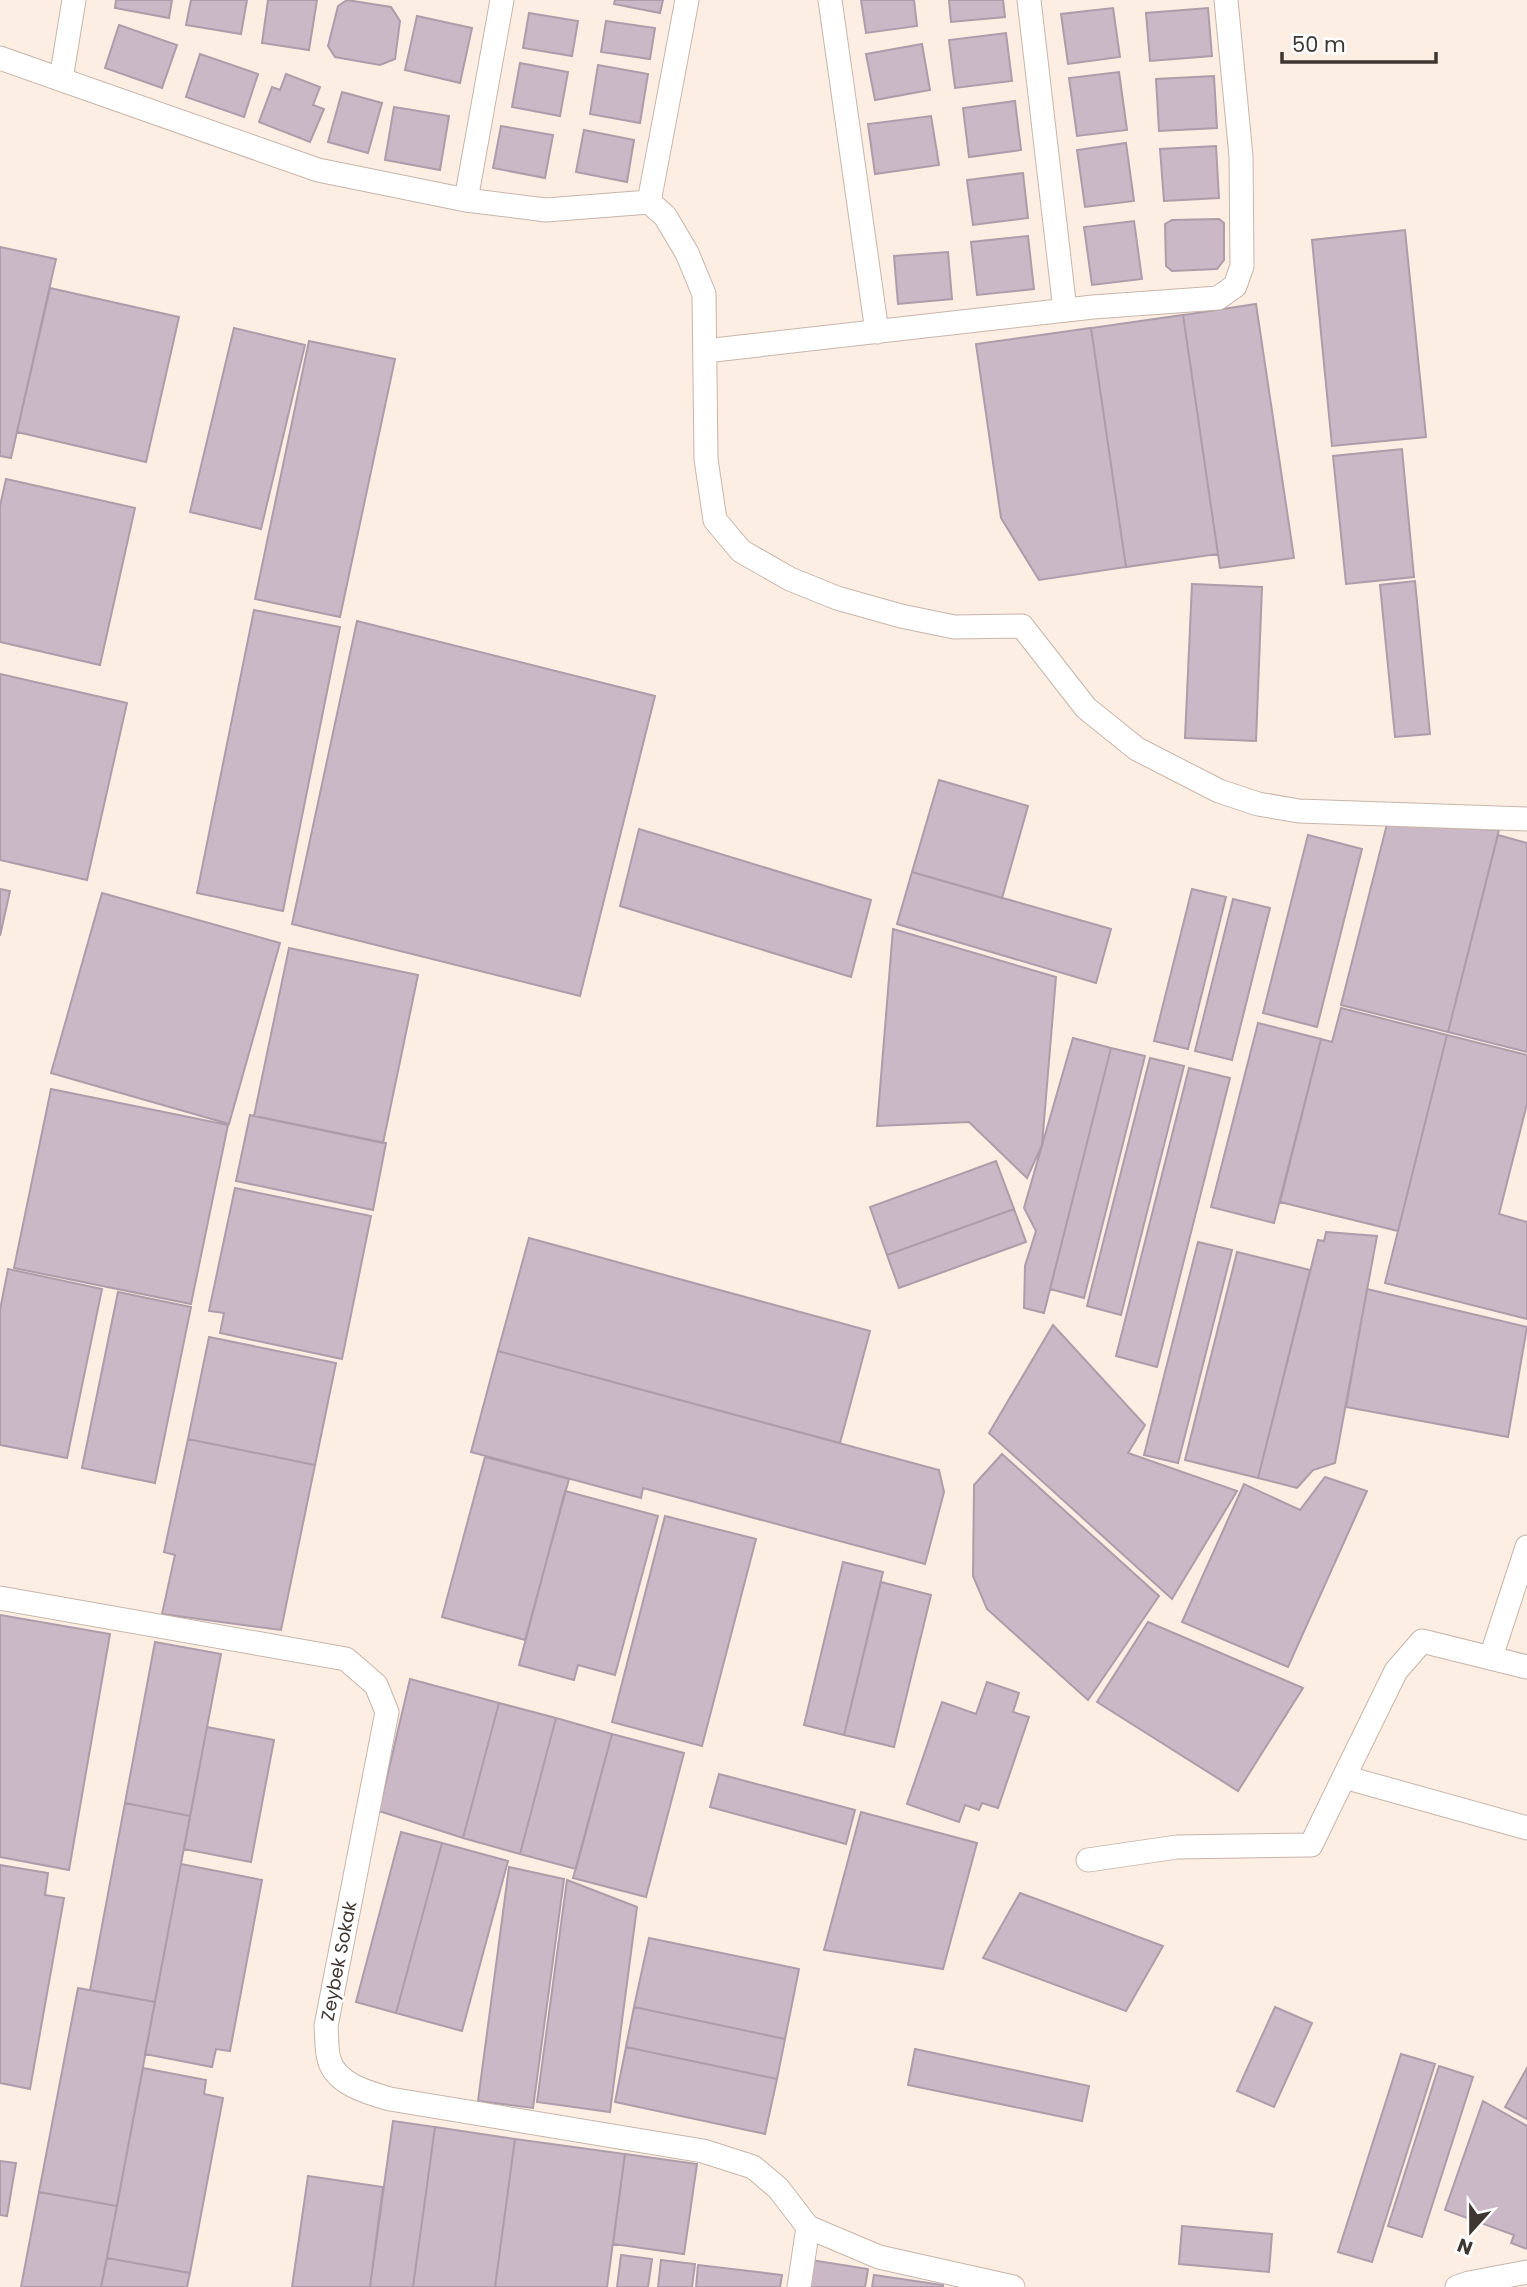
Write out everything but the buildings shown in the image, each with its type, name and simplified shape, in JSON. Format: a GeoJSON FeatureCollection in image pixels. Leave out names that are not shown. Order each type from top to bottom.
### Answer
{"type":"FeatureCollection","features":[{"type":"Feature","properties":{"kind":"street"},"geometry":{"type":"LineString","coordinates":[[61,79],[74,0]]}},
{"type":"Feature","properties":{"kind":"street"},"geometry":{"type":"LineString","coordinates":[[466,200],[502,0]]}},
{"type":"Feature","properties":{"kind":"street"},"geometry":{"type":"LineString","coordinates":[[649,202],[687,0]]}},
{"type":"Feature","properties":{"kind":"street"},"geometry":{"type":"LineString","coordinates":[[830,0],[877,332]]}},
{"type":"Feature","properties":{"kind":"street"},"geometry":{"type":"LineString","coordinates":[[1029,0],[1065,310]]}},
{"type":"Feature","properties":{"kind":"street"},"geometry":{"type":"LineString","coordinates":[[705,351],[1065,310],[1218,298],[1235,286],[1242,266],[1241,156],[1226,0]]}},
{"type":"Feature","properties":{"kind":"street"},"geometry":{"type":"LineString","coordinates":[[0,58],[318,170],[466,200],[546,210],[649,202],[665,216],[687,253],[704,294],[706,459],[715,520],[741,551],[790,579],[837,598],[901,616],[954,626],[1021,626],[1086,708],[1136,749],[1219,791],[1258,804],[1299,811],[1527,819]]}},
{"type":"Feature","properties":{"kind":"street"},"geometry":{"type":"LineString","coordinates":[[1491,1657],[1527,1547]]}},
{"type":"Feature","properties":{"kind":"street","name":"Zeybek Sokak"},"geometry":{"type":"LineString","coordinates":[[0,1598],[346,1658],[376,1685],[387,1712],[326,2026],[329,2061],[346,2083],[390,2099],[703,2151],[753,2167],[778,2188],[808,2227],[879,2257],[1013,2287]]}},
{"type":"Feature","properties":{"kind":"street"},"geometry":{"type":"LineString","coordinates":[[1088,1860],[1177,1847],[1311,1845],[1396,1671],[1422,1641],[1527,1667]]}},
{"type":"Feature","properties":{"kind":"street"},"geometry":{"type":"LineString","coordinates":[[1344,1777],[1527,1828]]}},
{"type":"Feature","properties":{"kind":"street"},"geometry":{"type":"LineString","coordinates":[[799,2287],[808,2227]]}},
{"type":"Feature","properties":{"kind":"street"},"geometry":{"type":"LineString","coordinates":[[1457,2287],[1527,2272]]}}]}
